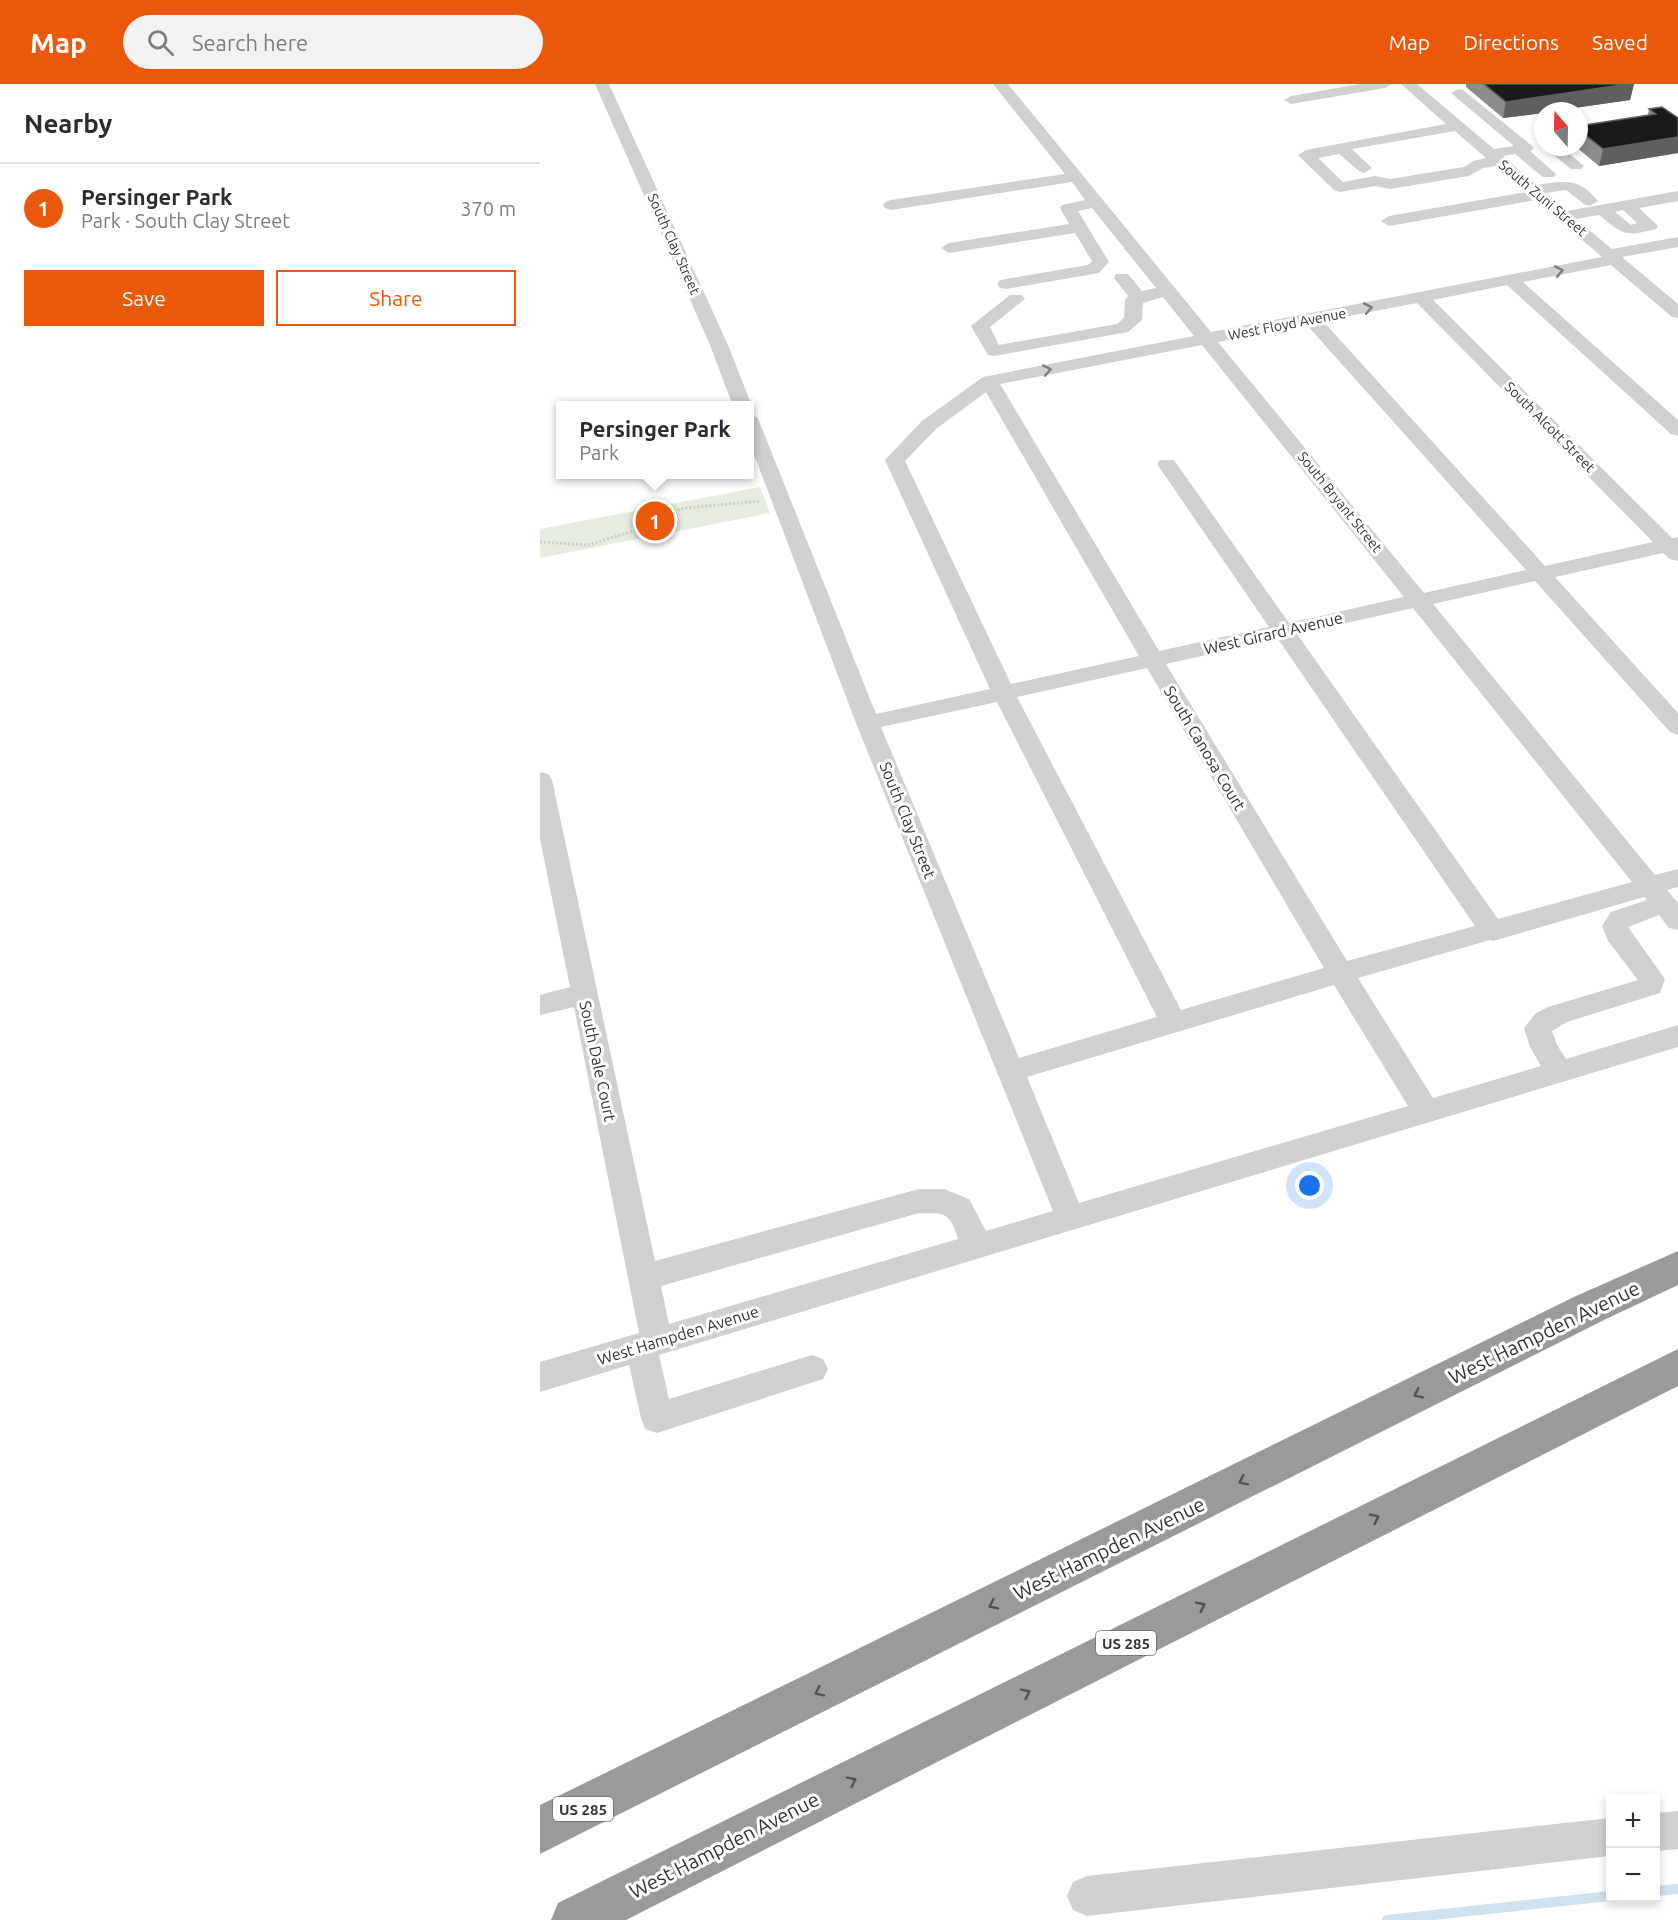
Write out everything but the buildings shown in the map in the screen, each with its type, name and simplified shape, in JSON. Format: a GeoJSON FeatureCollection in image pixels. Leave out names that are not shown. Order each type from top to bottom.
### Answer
{"type":"FeatureCollection","features":[{"type":"Feature","properties":{"kind":"highway","name":"West Hampden Avenue"},"geometry":{"type":"LineString","coordinates":[[540,1830],[1590,1308],[1678,1268]]}},
{"type":"Feature","properties":{"kind":"highway","name":"West Hampden Avenue"},"geometry":{"type":"LineString","coordinates":[[575,1920],[1678,1367]]}},
{"type":"Feature","properties":{"kind":"highway"},"geometry":{"type":"LineString","coordinates":[[1636,1389],[1678,1374]]}},
{"type":"Feature","properties":{"kind":"highway"},"geometry":{"type":"LineString","coordinates":[[540,1820],[626,1788]]}},
{"type":"Feature","properties":{"kind":"street","name":"South Clay Street"},"geometry":{"type":"LineString","coordinates":[[602,84],[719,345],[741,401]]}},
{"type":"Feature","properties":{"kind":"street","name":"South Bryant Street"},"geometry":{"type":"LineString","coordinates":[[1000,84],[1098,202],[1664,904]]}},
{"type":"Feature","properties":{"kind":"street","name":"South Zuni Street"},"geometry":{"type":"LineString","coordinates":[[1408,84],[1678,313]]}},
{"type":"Feature","properties":{"kind":"street"},"geometry":{"type":"LineString","coordinates":[[1291,100],[1377,85]]}},
{"type":"Feature","properties":{"kind":"street"},"geometry":{"type":"LineString","coordinates":[[1458,93],[1548,174]]}},
{"type":"Feature","properties":{"kind":"street"},"geometry":{"type":"LineString","coordinates":[[1424,119],[1452,121]]}},
{"type":"Feature","properties":{"kind":"street"},"geometry":{"type":"LineString","coordinates":[[1364,168],[1340,147],[1452,121]]}},
{"type":"Feature","properties":{"kind":"street"},"geometry":{"type":"LineString","coordinates":[[1343,149],[1306,155],[1340,187],[1375,181],[1390,184],[1468,171],[1494,157],[1534,146]]}},
{"type":"Feature","properties":{"kind":"street"},"geometry":{"type":"LineString","coordinates":[[1563,156],[1576,166]]}},
{"type":"Feature","properties":{"kind":"street"},"geometry":{"type":"LineString","coordinates":[[999,201],[1081,182]]}},
{"type":"Feature","properties":{"kind":"street"},"geometry":{"type":"LineString","coordinates":[[891,205],[1081,182]]}},
{"type":"Feature","properties":{"kind":"street"},"geometry":{"type":"LineString","coordinates":[[1389,220],[1569,184],[1628,230],[1650,226],[1626,205]]}},
{"type":"Feature","properties":{"kind":"street"},"geometry":{"type":"LineString","coordinates":[[1564,216],[1596,205],[1626,205],[1678,196]]}},
{"type":"Feature","properties":{"kind":"street"},"geometry":{"type":"LineString","coordinates":[[1098,202],[1068,208],[1101,262],[1094,269],[1011,291],[980,326],[994,351],[1122,328],[1133,320],[1134,300],[1169,291]]}},
{"type":"Feature","properties":{"kind":"street"},"geometry":{"type":"LineString","coordinates":[[949,248],[1079,227]]}},
{"type":"Feature","properties":{"kind":"street","name":"West Floyd Avenue"},"geometry":{"type":"LineString","coordinates":[[1004,694],[895,460],[929,425],[989,381],[1422,298],[1678,242]]}},
{"type":"Feature","properties":{"kind":"street"},"geometry":{"type":"LineString","coordinates":[[1122,278],[1139,298]]}},
{"type":"Feature","properties":{"kind":"street"},"geometry":{"type":"LineString","coordinates":[[1511,280],[1678,430]]}},
{"type":"Feature","properties":{"kind":"street","name":"South Alcott Street"},"geometry":{"type":"LineString","coordinates":[[1422,298],[1674,548]]}},
{"type":"Feature","properties":{"kind":"street"},"geometry":{"type":"LineString","coordinates":[[1311,319],[1678,727]]}},
{"type":"Feature","properties":{"kind":"street","name":"South Canosa Court"},"geometry":{"type":"LineString","coordinates":[[989,381],[1340,974],[1426,1111]]}},
{"type":"Feature","properties":{"kind":"street","name":"South Clay Street"},"geometry":{"type":"LineString","coordinates":[[754,432],[868,723],[1070,1216]]}},
{"type":"Feature","properties":{"kind":"street"},"geometry":{"type":"LineString","coordinates":[[1167,464],[1492,932]]}},
{"type":"Feature","properties":{"kind":"street","name":"West Girard Avenue"},"geometry":{"type":"LineString","coordinates":[[868,723],[1153,661],[1418,599],[1674,548]]}},
{"type":"Feature","properties":{"kind":"street"},"geometry":{"type":"LineString","coordinates":[[1004,694],[1174,1023]]}},
{"type":"Feature","properties":{"kind":"street","name":"South Dale Court"},"geometry":{"type":"LineString","coordinates":[[540,780],[644,1278],[657,1418],[812,1369]]}},
{"type":"Feature","properties":{"kind":"street"},"geometry":{"type":"LineString","coordinates":[[1011,1071],[1340,974],[1492,932],[1620,906],[1664,904],[1678,879]]}},
{"type":"Feature","properties":{"kind":"street"},"geometry":{"type":"LineString","coordinates":[[1559,1071],[1539,1037],[1538,1028],[1545,1021],[1558,1014],[1651,986],[1652,979],[1617,934],[1615,926],[1620,919],[1620,906]]}},
{"type":"Feature","properties":{"kind":"street"},"geometry":{"type":"LineString","coordinates":[[540,1005],[584,994]]}},
{"type":"Feature","properties":{"kind":"street","name":"West Hampden Avenue"},"geometry":{"type":"LineString","coordinates":[[540,1377],[1070,1216],[1678,1036]]}},
{"type":"Feature","properties":{"kind":"street"},"geometry":{"type":"LineString","coordinates":[[644,1278],[918,1201],[941,1200],[958,1205],[967,1218],[975,1245]]}},
{"type":"Feature","properties":{"kind":"street"},"geometry":{"type":"LineString","coordinates":[[1660,1832],[1678,1830]]}},
{"type":"Feature","properties":{"kind":"street"},"geometry":{"type":"LineString","coordinates":[[1087,1896],[1606,1838]]}},
{"type":"Feature","properties":{"kind":"path"},"geometry":{"type":"LineString","coordinates":[[540,542],[588,545],[640,529],[640,518],[661,512],[688,508],[740,506],[779,498]]}},
{"type":"Feature","properties":{"kind":"shaded area"},"geometry":{"type":"Polygon","coordinates":[[[760,487],[770,513],[540,558],[540,529],[760,487]]]}},
{"type":"Feature","properties":{"kind":"waterway"},"geometry":{"type":"LineString","coordinates":[[1660,1891],[1678,1889]]}},
{"type":"Feature","properties":{"kind":"waterway"},"geometry":{"type":"LineString","coordinates":[[1387,1920],[1606,1896]]}},
{"type":"Feature","properties":{"kind":"place","name":"Persinger Park"},"geometry":{"type":"Point","coordinates":[655,521]}}]}
